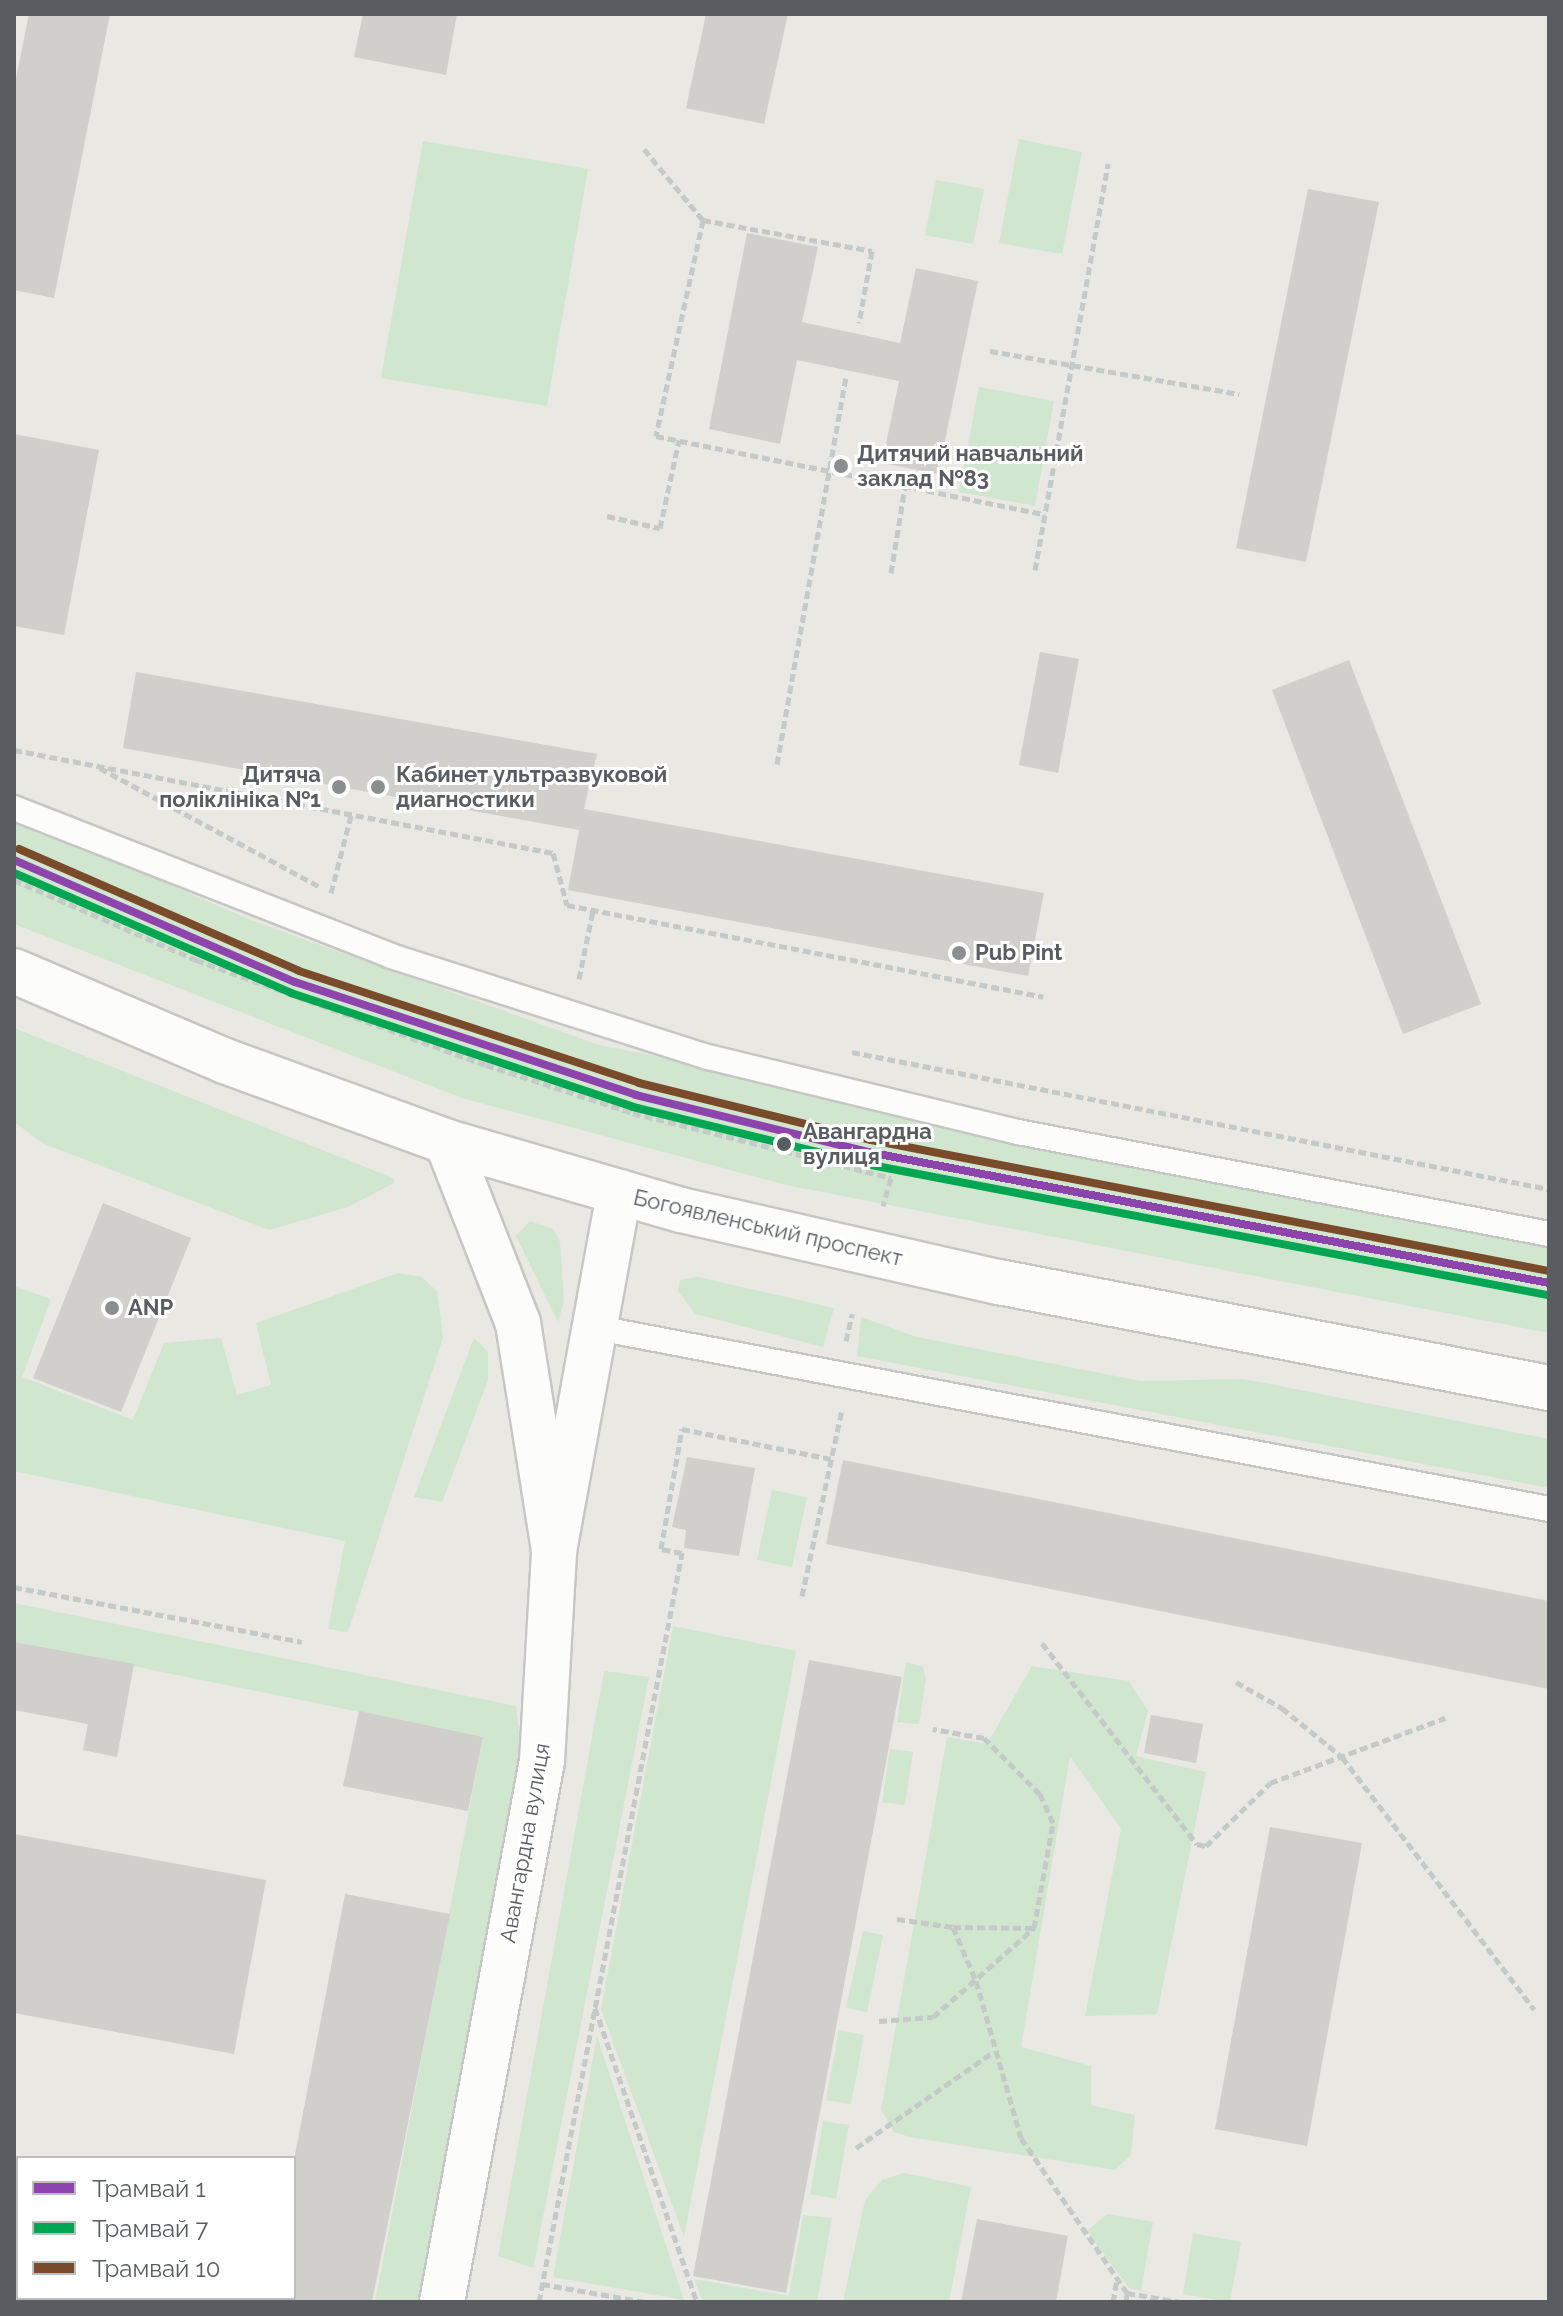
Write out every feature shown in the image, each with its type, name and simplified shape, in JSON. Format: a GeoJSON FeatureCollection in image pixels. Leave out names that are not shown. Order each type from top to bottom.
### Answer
{"type":"FeatureCollection","features":[{"type":"Feature","properties":{"kind":"main road","name":"Богоявленський проспект"},"geometry":{"type":"LineString","coordinates":[[14,971],[211,1055],[447,1142],[619,1192],[999,1282],[1549,1388]]}},
{"type":"Feature","properties":{"kind":"main road"},"geometry":{"type":"LineString","coordinates":[[447,1142],[518,1323],[554,1551]]}},
{"type":"Feature","properties":{"kind":"main road","name":"Авангардна вулиця"},"geometry":{"type":"LineString","coordinates":[[442,2302],[542,1761],[554,1551],[592,1327],[619,1192]]}},
{"type":"Feature","properties":{"kind":"lane"},"geometry":{"type":"LineString","coordinates":[[14,808],[391,956],[708,1057],[1018,1132],[1549,1234]]}},
{"type":"Feature","properties":{"kind":"lane"},"geometry":{"type":"LineString","coordinates":[[592,1327],[1549,1509]]}},
{"type":"Feature","properties":{"kind":"path"},"geometry":{"type":"LineString","coordinates":[[644,149],[703,220],[872,251],[859,323]]}},
{"type":"Feature","properties":{"kind":"path"},"geometry":{"type":"LineString","coordinates":[[1035,570],[1108,163]]}},
{"type":"Feature","properties":{"kind":"path"},"geometry":{"type":"LineString","coordinates":[[703,220],[656,436],[1044,514]]}},
{"type":"Feature","properties":{"kind":"path"},"geometry":{"type":"LineString","coordinates":[[990,351],[1071,362],[1239,394]]}},
{"type":"Feature","properties":{"kind":"path"},"geometry":{"type":"LineString","coordinates":[[777,764],[846,377]]}},
{"type":"Feature","properties":{"kind":"path"},"geometry":{"type":"LineString","coordinates":[[607,516],[660,528],[679,440]]}},
{"type":"Feature","properties":{"kind":"path"},"geometry":{"type":"LineString","coordinates":[[891,573],[905,487]]}},
{"type":"Feature","properties":{"kind":"path"},"geometry":{"type":"LineString","coordinates":[[14,750],[352,812],[553,853],[567,905],[1043,997]]}},
{"type":"Feature","properties":{"kind":"path"},"geometry":{"type":"LineString","coordinates":[[100,768],[346,899]]}},
{"type":"Feature","properties":{"kind":"path"},"geometry":{"type":"LineString","coordinates":[[331,893],[352,812]]}},
{"type":"Feature","properties":{"kind":"path"},"geometry":{"type":"LineString","coordinates":[[14,880],[196,960],[486,1065],[633,1113],[891,1178],[883,1206]]}},
{"type":"Feature","properties":{"kind":"path"},"geometry":{"type":"LineString","coordinates":[[578,986],[593,910]]}},
{"type":"Feature","properties":{"kind":"path"},"geometry":{"type":"LineString","coordinates":[[563,980],[592,991]]}},
{"type":"Feature","properties":{"kind":"path"},"geometry":{"type":"LineString","coordinates":[[844,1050],[1549,1189]]}},
{"type":"Feature","properties":{"kind":"path"},"geometry":{"type":"LineString","coordinates":[[802,1596],[844,1401],[838,1373],[852,1314]]}},
{"type":"Feature","properties":{"kind":"path"},"geometry":{"type":"LineString","coordinates":[[539,2302],[682,1553],[661,1549],[682,1429],[831,1459]]}},
{"type":"Feature","properties":{"kind":"path"},"geometry":{"type":"LineString","coordinates":[[14,1587],[302,1642]]}},
{"type":"Feature","properties":{"kind":"path"},"geometry":{"type":"LineString","coordinates":[[1042,1643],[1197,1844],[1206,1846],[1270,1783],[1445,1718]]}},
{"type":"Feature","properties":{"kind":"path"},"geometry":{"type":"LineString","coordinates":[[1236,1682],[1282,1708],[1342,1757],[1534,2009]]}},
{"type":"Feature","properties":{"kind":"path"},"geometry":{"type":"LineString","coordinates":[[879,2021],[933,2017],[1034,1928],[1053,1823],[1040,1794],[984,1738],[933,1729]]}},
{"type":"Feature","properties":{"kind":"path"},"geometry":{"type":"LineString","coordinates":[[897,1919],[953,1927],[1034,1928]]}},
{"type":"Feature","properties":{"kind":"path"},"geometry":{"type":"LineString","coordinates":[[953,1927],[976,1981],[993,2052],[1021,2138],[1127,2293],[1126,2302]]}},
{"type":"Feature","properties":{"kind":"path"},"geometry":{"type":"LineString","coordinates":[[595,2007],[697,2302]]}},
{"type":"Feature","properties":{"kind":"path"},"geometry":{"type":"LineString","coordinates":[[856,2148],[993,2052]]}},
{"type":"Feature","properties":{"kind":"path"},"geometry":{"type":"LineString","coordinates":[[1113,2302],[1117,2278]]}},
{"type":"Feature","properties":{"kind":"path"},"geometry":{"type":"LineString","coordinates":[[542,2284],[645,2302]]}},
{"type":"Feature","properties":{"kind":"path"},"geometry":{"type":"LineString","coordinates":[[1127,2293],[1180,2302]]}},
{"type":"Feature","properties":{"kind":"green space"},"geometry":{"type":"Polygon","coordinates":[[[1019,139],[1082,152],[1062,254],[999,243],[1019,139]]]}},
{"type":"Feature","properties":{"kind":"green space"},"geometry":{"type":"Polygon","coordinates":[[[423,141],[588,169],[547,406],[381,378],[423,141]]]}},
{"type":"Feature","properties":{"kind":"green space"},"geometry":{"type":"Polygon","coordinates":[[[936,180],[984,189],[973,244],[925,235],[936,180]]]}},
{"type":"Feature","properties":{"kind":"green space"},"geometry":{"type":"Polygon","coordinates":[[[979,387],[1054,401],[1035,506],[959,492],[979,387]]]}},
{"type":"Feature","properties":{"kind":"green space"},"geometry":{"type":"Polygon","coordinates":[[[14,817],[253,921],[599,1045],[1549,1232],[1549,1333],[786,1185],[462,1098],[14,924],[14,817]]]}},
{"type":"Feature","properties":{"kind":"green space"},"geometry":{"type":"Polygon","coordinates":[[[14,1028],[393,1178],[394,1183],[348,1207],[269,1230],[44,1144],[14,1122],[14,1028]]]}},
{"type":"Feature","properties":{"kind":"green space"},"geometry":{"type":"Polygon","coordinates":[[[530,1221],[553,1229],[560,1242],[564,1301],[558,1322],[516,1236],[530,1221]]]}},
{"type":"Feature","properties":{"kind":"green space"},"geometry":{"type":"Polygon","coordinates":[[[398,1273],[421,1277],[437,1291],[443,1338],[348,1632],[328,1629],[345,1541],[14,1471],[14,1286],[51,1299],[22,1377],[133,1420],[164,1343],[221,1338],[237,1395],[271,1385],[256,1323],[398,1273]]]}},
{"type":"Feature","properties":{"kind":"green space"},"geometry":{"type":"Polygon","coordinates":[[[698,1277],[834,1308],[823,1347],[695,1314],[678,1291],[680,1280],[698,1277]]]}},
{"type":"Feature","properties":{"kind":"green space"},"geometry":{"type":"Polygon","coordinates":[[[861,1317],[917,1337],[1141,1381],[1244,1379],[1549,1439],[1549,1488],[857,1356],[861,1317]]]}},
{"type":"Feature","properties":{"kind":"green space"},"geometry":{"type":"Polygon","coordinates":[[[474,1338],[488,1352],[488,1380],[442,1502],[414,1497],[474,1338]]]}},
{"type":"Feature","properties":{"kind":"green space"},"geometry":{"type":"Polygon","coordinates":[[[772,1490],[807,1497],[792,1567],[757,1560],[772,1490]]]}},
{"type":"Feature","properties":{"kind":"green space"},"geometry":{"type":"Polygon","coordinates":[[[14,1603],[516,1706],[522,1757],[420,2302],[375,2302],[483,1737],[14,1642],[14,1603]]]}},
{"type":"Feature","properties":{"kind":"green space"},"geometry":{"type":"Polygon","coordinates":[[[673,1626],[796,1651],[684,2237],[601,2009],[673,1626]]]}},
{"type":"Feature","properties":{"kind":"green space"},"geometry":{"type":"Polygon","coordinates":[[[906,1662],[923,1667],[926,1678],[919,1724],[897,1722],[906,1662]]]}},
{"type":"Feature","properties":{"kind":"green space"},"geometry":{"type":"Polygon","coordinates":[[[1032,1666],[1129,1681],[1148,1711],[1136,1756],[1206,1772],[1157,2014],[1085,2016],[1121,1829],[1070,1756],[1021,2047],[1091,2066],[1091,2105],[1135,2115],[1131,2155],[1115,2170],[910,2137],[894,2132],[881,2110],[947,1737],[987,1744],[1032,1666]]]}},
{"type":"Feature","properties":{"kind":"green space"},"geometry":{"type":"Polygon","coordinates":[[[604,1671],[649,1677],[533,2268],[498,2256],[604,1671]]]}},
{"type":"Feature","properties":{"kind":"green space"},"geometry":{"type":"Polygon","coordinates":[[[890,1749],[913,1752],[905,1805],[882,1802],[890,1749]]]}},
{"type":"Feature","properties":{"kind":"green space"},"geometry":{"type":"Polygon","coordinates":[[[863,1931],[883,1935],[867,2012],[846,2008],[863,1931]]]}},
{"type":"Feature","properties":{"kind":"green space"},"geometry":{"type":"Polygon","coordinates":[[[839,2030],[864,2035],[851,2104],[826,2100],[839,2030]]]}},
{"type":"Feature","properties":{"kind":"green space"},"geometry":{"type":"Polygon","coordinates":[[[597,2036],[684,2300],[553,2277],[597,2036]]]}},
{"type":"Feature","properties":{"kind":"green space"},"geometry":{"type":"Polygon","coordinates":[[[823,2121],[849,2125],[836,2199],[810,2194],[823,2121]]]}},
{"type":"Feature","properties":{"kind":"green space"},"geometry":{"type":"Polygon","coordinates":[[[904,2173],[971,2187],[949,2302],[843,2302],[865,2200],[882,2180],[904,2173]]]}},
{"type":"Feature","properties":{"kind":"green space"},"geometry":{"type":"Polygon","coordinates":[[[1107,2214],[1153,2222],[1141,2291],[1129,2288],[1087,2231],[1107,2214]]]}},
{"type":"Feature","properties":{"kind":"green space"},"geometry":{"type":"Polygon","coordinates":[[[803,2215],[832,2218],[817,2302],[703,2302],[694,2279],[789,2296],[803,2215]]]}},
{"type":"Feature","properties":{"kind":"green space"},"geometry":{"type":"Polygon","coordinates":[[[1193,2233],[1241,2242],[1230,2302],[1183,2294],[1193,2233]]]}},
{"type":"Feature","properties":{"kind":"building"},"geometry":{"type":"Polygon","coordinates":[[[29,14],[110,14],[54,298],[14,290],[14,88],[29,14]]]}},
{"type":"Feature","properties":{"kind":"building"},"geometry":{"type":"Polygon","coordinates":[[[363,14],[457,14],[446,75],[354,57],[363,14]]]}},
{"type":"Feature","properties":{"kind":"building"},"geometry":{"type":"Polygon","coordinates":[[[706,14],[788,14],[764,124],[686,108],[706,14]]]}},
{"type":"Feature","properties":{"kind":"building"},"geometry":{"type":"Polygon","coordinates":[[[1308,189],[1379,202],[1306,562],[1236,548],[1308,189]]]}},
{"type":"Feature","properties":{"kind":"building"},"geometry":{"type":"Polygon","coordinates":[[[747,233],[818,247],[802,322],[900,343],[916,268],[978,281],[938,474],[882,463],[899,381],[797,360],[780,444],[709,429],[747,233]]]}},
{"type":"Feature","properties":{"kind":"building"},"geometry":{"type":"Polygon","coordinates":[[[14,434],[99,450],[64,635],[14,626],[14,434]]]}},
{"type":"Feature","properties":{"kind":"building"},"geometry":{"type":"Polygon","coordinates":[[[1040,652],[1079,659],[1058,773],[1019,765],[1040,652]]]}},
{"type":"Feature","properties":{"kind":"building"},"geometry":{"type":"Polygon","coordinates":[[[1349,660],[1481,1004],[1403,1034],[1272,690],[1349,660]]]}},
{"type":"Feature","properties":{"kind":"building"},"geometry":{"type":"Polygon","coordinates":[[[136,672],[597,754],[584,809],[1044,893],[1028,976],[568,890],[579,830],[123,748],[136,672]]]}},
{"type":"Feature","properties":{"kind":"building","name":"ANP"},"geometry":{"type":"Polygon","coordinates":[[[103,1203],[191,1238],[121,1412],[33,1378],[103,1203]]]}},
{"type":"Feature","properties":{"kind":"building"},"geometry":{"type":"Polygon","coordinates":[[[687,1457],[755,1468],[739,1556],[684,1548],[686,1530],[672,1527],[687,1457]]]}},
{"type":"Feature","properties":{"kind":"building"},"geometry":{"type":"Polygon","coordinates":[[[843,1460],[1549,1601],[1549,1689],[826,1544],[843,1460]]]}},
{"type":"Feature","properties":{"kind":"building"},"geometry":{"type":"Polygon","coordinates":[[[14,1642],[134,1664],[117,1757],[83,1750],[88,1724],[14,1710],[14,1642]]]}},
{"type":"Feature","properties":{"kind":"building"},"geometry":{"type":"Polygon","coordinates":[[[809,1660],[902,1677],[786,2293],[693,2276],[809,1660]]]}},
{"type":"Feature","properties":{"kind":"building"},"geometry":{"type":"Polygon","coordinates":[[[359,1711],[483,1737],[468,1811],[343,1786],[359,1711]]]}},
{"type":"Feature","properties":{"kind":"building"},"geometry":{"type":"Polygon","coordinates":[[[1151,1715],[1203,1724],[1196,1763],[1144,1753],[1151,1715]]]}},
{"type":"Feature","properties":{"kind":"building"},"geometry":{"type":"Polygon","coordinates":[[[1270,1827],[1362,1843],[1307,2146],[1215,2129],[1270,1827]]]}},
{"type":"Feature","properties":{"kind":"building"},"geometry":{"type":"Polygon","coordinates":[[[14,1834],[266,1880],[234,2054],[14,2013],[14,1834]]]}},
{"type":"Feature","properties":{"kind":"building"},"geometry":{"type":"Polygon","coordinates":[[[345,1894],[450,1914],[372,2302],[294,2302],[295,2156],[345,1894]]]}},
{"type":"Feature","properties":{"kind":"building"},"geometry":{"type":"Polygon","coordinates":[[[977,2219],[1068,2236],[1056,2302],[961,2302],[977,2219]]]}},
{"type":"Feature","properties":{"kind":"tram line","name":"10"},"geometry":{"type":"LineString","coordinates":[[19,849],[299,971],[639,1083],[871,1140],[1549,1271]]}},
{"type":"Feature","properties":{"kind":"tram line","name":"1"},"geometry":{"type":"LineString","coordinates":[[14,860],[295,982],[636,1095],[868,1152],[1549,1283]]}},
{"type":"Feature","properties":{"kind":"tram line","name":"7"},"geometry":{"type":"LineString","coordinates":[[14,873],[291,993],[633,1107],[866,1164],[1547,1295]]}},
{"type":"Feature","properties":{"kind":"place","name":"Дитячий навчальний заклад №83"},"geometry":{"type":"Point","coordinates":[841,466]}},
{"type":"Feature","properties":{"kind":"place","name":"Дитяча поліклініка №1"},"geometry":{"type":"Point","coordinates":[339,787]}},
{"type":"Feature","properties":{"kind":"place","name":"Кабинет ультразвуковой диагностики"},"geometry":{"type":"Point","coordinates":[378,787]}},
{"type":"Feature","properties":{"kind":"place","name":"Pub Pint"},"geometry":{"type":"Point","coordinates":[959,953]}},
{"type":"Feature","properties":{"kind":"place","name":"Авангардна вулиця"},"geometry":{"type":"Point","coordinates":[784,1144]}},
{"type":"Feature","properties":{"kind":"place","name":"ANP"},"geometry":{"type":"Point","coordinates":[112,1308]}}]}
